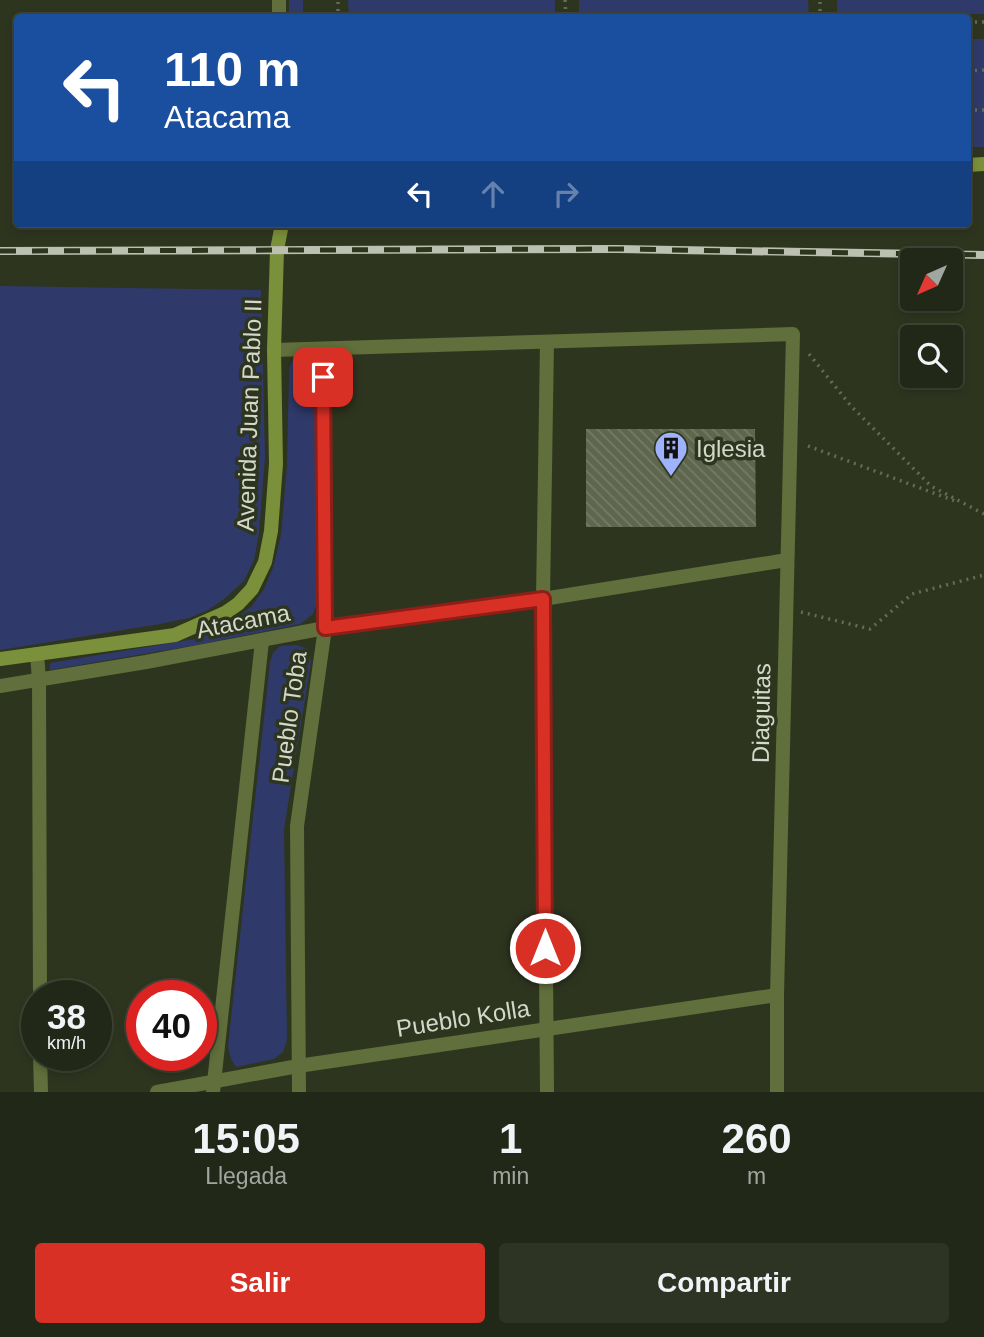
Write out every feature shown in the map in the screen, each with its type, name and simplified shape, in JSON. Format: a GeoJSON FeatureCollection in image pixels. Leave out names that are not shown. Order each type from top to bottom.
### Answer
{"type":"FeatureCollection","features":[{"type":"Feature","properties":{"kind":"main road","name":"Avenida Juan Pablo II"},"geometry":{"type":"LineString","coordinates":[[0,659],[151,639],[184,632],[225,613],[252,590],[265,562],[271,531],[276,464],[274,350],[277,250],[281,228]]}},
{"type":"Feature","properties":{"kind":"street"},"geometry":{"type":"LineString","coordinates":[[274,350],[793,334]]}},
{"type":"Feature","properties":{"kind":"street","name":"Diaguitas"},"geometry":{"type":"LineString","coordinates":[[778,1092],[777,995],[793,334]]}},
{"type":"Feature","properties":{"kind":"street"},"geometry":{"type":"LineString","coordinates":[[547,342],[543,599],[547,1092]]}},
{"type":"Feature","properties":{"kind":"street","name":"Pueblo Toba"},"geometry":{"type":"LineString","coordinates":[[299,1092],[297,826],[325,628],[323,349]]}},
{"type":"Feature","properties":{"kind":"street","name":"Atacama"},"geometry":{"type":"LineString","coordinates":[[0,686],[325,628],[543,599],[787,560]]}},
{"type":"Feature","properties":{"kind":"street","name":"Pueblo Toba"},"geometry":{"type":"LineString","coordinates":[[213,1087],[262,641]]}},
{"type":"Feature","properties":{"kind":"street"},"geometry":{"type":"LineString","coordinates":[[37,654],[40,980]]}},
{"type":"Feature","properties":{"kind":"street","name":"Pueblo Kolla"},"geometry":{"type":"LineString","coordinates":[[156,1092],[213,1087],[298,1066],[777,995]]}},
{"type":"Feature","properties":{"kind":"street"},"geometry":{"type":"LineString","coordinates":[[40,1071],[41,1092]]}},
{"type":"Feature","properties":{"kind":"path"},"geometry":{"type":"LineString","coordinates":[[793,334],[851,406],[931,486],[984,514]]}},
{"type":"Feature","properties":{"kind":"path"},"geometry":{"type":"LineString","coordinates":[[790,439],[970,506]]}},
{"type":"Feature","properties":{"kind":"path"},"geometry":{"type":"LineString","coordinates":[[786,608],[870,629],[912,594],[984,575]]}},
{"type":"Feature","properties":{"kind":"shaded area"},"geometry":{"type":"Polygon","coordinates":[[[289,0],[303,0],[303,14],[289,14],[289,0]]]}},
{"type":"Feature","properties":{"kind":"shaded area"},"geometry":{"type":"Polygon","coordinates":[[[348,0],[555,0],[555,14],[349,14],[348,0]]]}},
{"type":"Feature","properties":{"kind":"shaded area"},"geometry":{"type":"Polygon","coordinates":[[[579,0],[808,0],[809,14],[579,14],[579,0]]]}},
{"type":"Feature","properties":{"kind":"shaded area"},"geometry":{"type":"Polygon","coordinates":[[[837,0],[984,0],[984,14],[837,14],[837,0]]]}},
{"type":"Feature","properties":{"kind":"shaded area"},"geometry":{"type":"Polygon","coordinates":[[[971,39],[984,39],[984,147],[971,147],[971,39]]]}},
{"type":"Feature","properties":{"kind":"shaded area"},"geometry":{"type":"Polygon","coordinates":[[[0,286],[261,290],[265,457],[259,533],[254,560],[244,581],[208,610],[189,618],[160,624],[0,650],[0,286]]]}},
{"type":"Feature","properties":{"kind":"shaded area"},"geometry":{"type":"Polygon","coordinates":[[[309,359],[316,372],[317,603],[313,614],[300,624],[50,670],[50,663],[201,638],[233,621],[252,606],[264,589],[273,568],[281,535],[287,466],[289,369],[291,363],[296,360],[309,359]]]}},
{"type":"Feature","properties":{"kind":"shaded area"},"geometry":{"type":"Polygon","coordinates":[[[297,645],[308,649],[311,662],[284,829],[287,1040],[283,1052],[274,1059],[236,1067],[228,1046],[270,663],[273,653],[280,646],[297,645]]]}},
{"type":"Feature","properties":{"kind":"building","name":"Iglesia"},"geometry":{"type":"Polygon","coordinates":[[[586,429],[755,429],[756,527],[586,527],[586,429]]]}},
{"type":"Feature","properties":{"kind":"railway"},"geometry":{"type":"LineString","coordinates":[[0,251],[618,249],[984,255]]}},
{"type":"Feature","properties":{"kind":"place","name":"Iglesia"},"geometry":{"type":"Point","coordinates":[671,478]}},
{"type":"Feature","properties":{"kind":"route"},"geometry":{"type":"LineString","coordinates":[[323,377],[325,628],[543,599],[545,948]]}}]}
